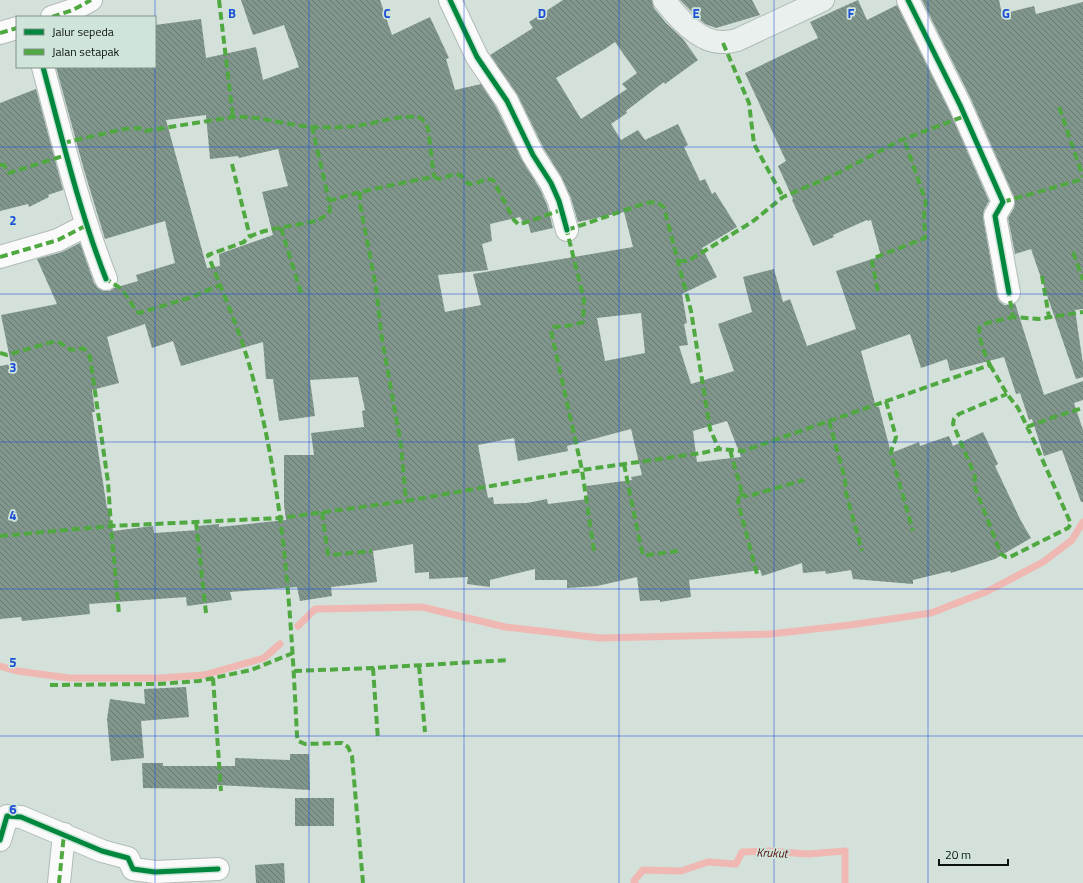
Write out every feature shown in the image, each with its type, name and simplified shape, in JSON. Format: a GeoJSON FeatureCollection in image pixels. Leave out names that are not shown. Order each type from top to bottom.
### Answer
{"type":"FeatureCollection","features":[{"type":"Feature","properties":{"kind":"main road"},"geometry":{"type":"LineString","coordinates":[[664,0],[679,18],[690,28],[713,41],[723,43],[743,38],[823,0]]}},
{"type":"Feature","properties":{"kind":"street"},"geometry":{"type":"LineString","coordinates":[[55,16],[73,10],[91,0]]}},
{"type":"Feature","properties":{"kind":"street"},"geometry":{"type":"LineString","coordinates":[[450,0],[477,57],[507,101],[533,155],[551,183],[559,202],[567,230]]}},
{"type":"Feature","properties":{"kind":"street"},"geometry":{"type":"LineString","coordinates":[[908,0],[960,105],[1003,202],[995,216],[1009,293]]}},
{"type":"Feature","properties":{"kind":"street"},"geometry":{"type":"LineString","coordinates":[[0,33],[16,28]]}},
{"type":"Feature","properties":{"kind":"street"},"geometry":{"type":"LineString","coordinates":[[43,68],[66,155],[87,225],[106,279]]}},
{"type":"Feature","properties":{"kind":"street"},"geometry":{"type":"LineString","coordinates":[[0,257],[58,240],[87,225]]}},
{"type":"Feature","properties":{"kind":"street"},"geometry":{"type":"LineString","coordinates":[[0,840],[7,816],[21,817],[102,850],[128,858],[133,869],[155,872],[218,869]]}},
{"type":"Feature","properties":{"kind":"street"},"geometry":{"type":"LineString","coordinates":[[60,883],[64,834]]}},
{"type":"Feature","properties":{"kind":"building"},"geometry":{"type":"Polygon","coordinates":[[[241,0],[380,0],[392,35],[430,17],[449,58],[446,59],[455,90],[481,84],[496,107],[522,160],[540,189],[547,205],[553,228],[531,233],[527,220],[523,222],[520,217],[490,224],[492,241],[482,244],[488,270],[438,275],[445,312],[481,305],[473,274],[633,247],[624,212],[578,222],[571,198],[562,178],[544,149],[517,94],[490,55],[533,28],[529,22],[563,0],[652,0],[654,8],[666,23],[683,39],[698,60],[665,84],[664,82],[626,111],[627,113],[611,124],[621,140],[638,130],[645,140],[678,124],[688,145],[684,147],[700,181],[705,179],[712,194],[715,192],[737,227],[702,248],[717,277],[682,294],[687,323],[684,324],[688,345],[679,346],[691,384],[734,371],[718,324],[752,312],[743,277],[774,269],[783,302],[790,299],[807,346],[856,329],[836,271],[881,256],[871,220],[867,220],[833,235],[834,237],[813,246],[778,166],[786,161],[745,73],[818,38],[810,22],[858,0],[867,20],[897,5],[949,110],[989,201],[984,210],[983,218],[997,295],[999,301],[1004,305],[1011,305],[1015,303],[1044,395],[1083,381],[1083,400],[1074,403],[1083,430],[1083,502],[1081,502],[1062,450],[1044,456],[1032,419],[1029,420],[1020,393],[1016,394],[1004,357],[950,371],[947,359],[921,368],[910,334],[861,351],[876,407],[879,407],[891,453],[919,442],[920,446],[949,436],[953,446],[983,432],[998,464],[995,466],[1021,521],[1031,538],[995,559],[951,573],[950,571],[913,580],[913,584],[853,579],[851,570],[826,574],[825,571],[803,573],[802,563],[762,576],[760,570],[689,580],[691,597],[660,602],[660,600],[640,601],[637,577],[597,586],[567,588],[567,580],[535,580],[535,569],[490,580],[490,587],[467,584],[468,577],[429,579],[429,572],[415,573],[413,544],[373,551],[377,582],[331,587],[332,596],[300,601],[297,587],[230,592],[232,600],[187,606],[186,597],[89,604],[90,614],[22,621],[21,617],[0,619],[0,366],[11,364],[1,315],[57,304],[37,259],[62,252],[80,243],[94,283],[98,288],[104,291],[110,291],[114,288],[138,281],[136,275],[175,263],[165,221],[105,239],[84,170],[56,68],[156,68],[156,25],[201,19],[206,58],[256,47],[263,80],[299,67],[284,25],[253,35],[241,0]],[[615,42],[556,78],[581,119],[627,89],[622,84],[637,73],[615,42]],[[206,115],[166,120],[207,268],[220,266],[219,254],[273,235],[262,192],[288,186],[278,149],[239,158],[238,156],[210,159],[206,115]],[[641,313],[597,318],[605,361],[645,353],[641,313]],[[145,324],[107,337],[119,383],[92,390],[95,412],[92,412],[107,508],[113,531],[153,526],[154,533],[199,530],[198,526],[219,524],[219,527],[286,520],[284,505],[284,455],[314,455],[311,433],[364,427],[362,411],[365,410],[358,377],[310,380],[315,416],[279,421],[273,379],[266,379],[263,342],[181,366],[173,341],[152,348],[145,324]],[[727,421],[693,431],[697,462],[741,457],[727,421]],[[631,429],[567,446],[568,451],[518,461],[514,438],[478,445],[488,498],[493,497],[494,504],[527,503],[547,499],[548,504],[588,499],[586,486],[632,480],[631,477],[642,475],[631,429]]]}},
{"type":"Feature","properties":{"kind":"building"},"geometry":{"type":"Polygon","coordinates":[[[680,0],[752,0],[760,15],[716,28],[705,24],[680,0]]]}},
{"type":"Feature","properties":{"kind":"building"},"geometry":{"type":"Polygon","coordinates":[[[922,0],[999,0],[1002,14],[1034,6],[1036,14],[1083,2],[1083,309],[1075,310],[1083,364],[1083,377],[1076,379],[1031,249],[1015,254],[1008,218],[1014,208],[1014,197],[971,99],[922,0]]]}},
{"type":"Feature","properties":{"kind":"building"},"geometry":{"type":"Polygon","coordinates":[[[36,89],[63,190],[48,195],[49,197],[29,207],[28,204],[0,211],[0,103],[36,89]]]}},
{"type":"Feature","properties":{"kind":"building"},"geometry":{"type":"Polygon","coordinates":[[[186,687],[189,717],[141,721],[144,758],[111,761],[107,719],[110,699],[145,704],[144,689],[186,687]]]}},
{"type":"Feature","properties":{"kind":"building"},"geometry":{"type":"Polygon","coordinates":[[[290,754],[309,754],[310,790],[217,785],[217,789],[143,788],[142,763],[163,763],[163,766],[235,766],[235,758],[290,760],[290,754]]]}},
{"type":"Feature","properties":{"kind":"building"},"geometry":{"type":"Polygon","coordinates":[[[295,798],[334,798],[334,826],[295,826],[295,798]]]}},
{"type":"Feature","properties":{"kind":"building"},"geometry":{"type":"Polygon","coordinates":[[[284,863],[285,883],[256,883],[255,865],[284,863]]]}},
{"type":"Feature","properties":{"kind":"waterway"},"geometry":{"type":"LineString","coordinates":[[298,626],[315,609],[422,607],[505,627],[600,638],[770,634],[850,625],[931,613],[988,591],[1043,562],[1072,540],[1083,522]]}},
{"type":"Feature","properties":{"kind":"waterway"},"geometry":{"type":"LineString","coordinates":[[0,666],[17,671],[69,678],[161,678],[204,675],[264,658],[280,644]]}},
{"type":"Feature","properties":{"kind":"waterway","name":"Krukut"},"geometry":{"type":"LineString","coordinates":[[635,883],[634,881],[643,870],[681,871],[708,862],[736,864],[742,852],[768,851],[808,854],[845,851],[845,883]]}},
{"type":"Feature","properties":{"kind":"marked path"},"geometry":{"type":"LineString","coordinates":[[55,16],[73,10],[91,0]]}},
{"type":"Feature","properties":{"kind":"marked path"},"geometry":{"type":"LineString","coordinates":[[219,0],[233,117]]}},
{"type":"Feature","properties":{"kind":"marked path"},"geometry":{"type":"LineString","coordinates":[[0,33],[16,28]]}},
{"type":"Feature","properties":{"kind":"marked path"},"geometry":{"type":"LineString","coordinates":[[723,43],[749,103],[754,144],[783,197]]}},
{"type":"Feature","properties":{"kind":"marked path"},"geometry":{"type":"LineString","coordinates":[[1059,107],[1083,177]]}},
{"type":"Feature","properties":{"kind":"marked path"},"geometry":{"type":"LineString","coordinates":[[679,261],[688,261],[752,222],[783,197],[832,176],[899,141],[965,116]]}},
{"type":"Feature","properties":{"kind":"marked path"},"geometry":{"type":"LineString","coordinates":[[63,143],[124,129],[139,128],[145,131],[233,117],[253,118],[314,127],[352,126],[399,118],[418,117],[422,119],[428,128],[434,177]]}},
{"type":"Feature","properties":{"kind":"marked path"},"geometry":{"type":"LineString","coordinates":[[312,126],[329,201]]}},
{"type":"Feature","properties":{"kind":"marked path"},"geometry":{"type":"LineString","coordinates":[[878,291],[872,262],[874,258],[925,238],[924,213],[926,202],[904,139]]}},
{"type":"Feature","properties":{"kind":"marked path"},"geometry":{"type":"LineString","coordinates":[[0,165],[4,165],[9,173],[66,155]]}},
{"type":"Feature","properties":{"kind":"marked path"},"geometry":{"type":"LineString","coordinates":[[232,164],[250,237]]}},
{"type":"Feature","properties":{"kind":"marked path"},"geometry":{"type":"LineString","coordinates":[[363,883],[352,756],[348,747],[342,743],[305,744],[298,741],[289,598],[271,461],[262,416],[247,356],[208,255],[244,242],[249,237],[267,230],[320,219],[330,211],[329,201],[360,192],[411,181],[434,177],[439,179],[456,174],[462,176],[469,184],[488,179],[493,180],[514,220],[518,224],[561,210]]}},
{"type":"Feature","properties":{"kind":"marked path"},"geometry":{"type":"LineString","coordinates":[[1003,202],[1083,179]]}},
{"type":"Feature","properties":{"kind":"marked path"},"geometry":{"type":"LineString","coordinates":[[360,192],[360,204],[376,287],[381,333],[401,445],[406,501]]}},
{"type":"Feature","properties":{"kind":"marked path"},"geometry":{"type":"LineString","coordinates":[[567,230],[646,203],[656,202],[664,208],[691,311],[710,429],[719,449]]}},
{"type":"Feature","properties":{"kind":"marked path"},"geometry":{"type":"LineString","coordinates":[[0,257],[58,240],[87,225]]}},
{"type":"Feature","properties":{"kind":"marked path"},"geometry":{"type":"LineString","coordinates":[[566,227],[584,300],[583,322],[574,325],[554,327],[551,331],[582,470],[594,551]]}},
{"type":"Feature","properties":{"kind":"marked path"},"geometry":{"type":"LineString","coordinates":[[281,228],[302,296]]}},
{"type":"Feature","properties":{"kind":"marked path"},"geometry":{"type":"LineString","coordinates":[[1073,252],[1083,280]]}},
{"type":"Feature","properties":{"kind":"marked path"},"geometry":{"type":"LineString","coordinates":[[105,276],[123,291],[139,313],[192,297],[220,285]]}},
{"type":"Feature","properties":{"kind":"marked path"},"geometry":{"type":"LineString","coordinates":[[1042,276],[1049,317]]}},
{"type":"Feature","properties":{"kind":"marked path"},"geometry":{"type":"LineString","coordinates":[[1008,289],[1013,317],[1039,319],[1083,312]]}},
{"type":"Feature","properties":{"kind":"marked path"},"geometry":{"type":"LineString","coordinates":[[0,536],[111,526],[280,518],[406,501],[582,470],[702,453],[719,449],[743,451],[990,365],[980,338],[979,328],[987,323],[1013,317]]}},
{"type":"Feature","properties":{"kind":"marked path"},"geometry":{"type":"LineString","coordinates":[[0,353],[7,355],[55,341],[72,350],[83,348],[90,357],[108,482],[119,614]]}},
{"type":"Feature","properties":{"kind":"marked path"},"geometry":{"type":"LineString","coordinates":[[990,365],[1007,394],[1018,408],[1071,524],[1068,528],[1010,557],[1006,557],[1001,554],[974,485],[975,476],[953,424],[954,419],[959,414],[1007,394]]}},
{"type":"Feature","properties":{"kind":"marked path"},"geometry":{"type":"LineString","coordinates":[[886,401],[896,437],[891,454],[913,531]]}},
{"type":"Feature","properties":{"kind":"marked path"},"geometry":{"type":"LineString","coordinates":[[1027,427],[1083,408]]}},
{"type":"Feature","properties":{"kind":"marked path"},"geometry":{"type":"LineString","coordinates":[[829,421],[845,479],[846,493],[862,551]]}},
{"type":"Feature","properties":{"kind":"marked path"},"geometry":{"type":"LineString","coordinates":[[730,450],[741,489],[738,502],[757,574]]}},
{"type":"Feature","properties":{"kind":"marked path"},"geometry":{"type":"LineString","coordinates":[[624,464],[643,555],[678,551]]}},
{"type":"Feature","properties":{"kind":"marked path"},"geometry":{"type":"LineString","coordinates":[[740,494],[746,496],[752,495],[804,480]]}},
{"type":"Feature","properties":{"kind":"marked path"},"geometry":{"type":"LineString","coordinates":[[322,512],[328,554],[372,551]]}},
{"type":"Feature","properties":{"kind":"marked path"},"geometry":{"type":"LineString","coordinates":[[196,522],[206,613]]}},
{"type":"Feature","properties":{"kind":"marked path"},"geometry":{"type":"LineString","coordinates":[[50,685],[158,684],[199,681],[251,670],[293,653]]}},
{"type":"Feature","properties":{"kind":"marked path"},"geometry":{"type":"LineString","coordinates":[[294,671],[509,660]]}},
{"type":"Feature","properties":{"kind":"marked path"},"geometry":{"type":"LineString","coordinates":[[419,666],[425,732]]}},
{"type":"Feature","properties":{"kind":"marked path"},"geometry":{"type":"LineString","coordinates":[[373,668],[378,740]]}},
{"type":"Feature","properties":{"kind":"marked path"},"geometry":{"type":"LineString","coordinates":[[213,678],[221,791]]}},
{"type":"Feature","properties":{"kind":"marked path"},"geometry":{"type":"LineString","coordinates":[[59,883],[64,834]]}},
{"type":"Feature","properties":{"kind":"cycle path"},"geometry":{"type":"LineString","coordinates":[[450,0],[477,57],[507,101],[533,155],[551,183],[559,201],[567,230]]}},
{"type":"Feature","properties":{"kind":"cycle path"},"geometry":{"type":"LineString","coordinates":[[908,0],[960,105],[1003,202],[995,216],[1009,293]]}},
{"type":"Feature","properties":{"kind":"cycle path"},"geometry":{"type":"LineString","coordinates":[[43,68],[87,227],[106,279]]}},
{"type":"Feature","properties":{"kind":"cycle path"},"geometry":{"type":"LineString","coordinates":[[0,840],[7,816],[21,817],[102,851],[128,858],[133,869],[155,872],[218,869]]}}]}
